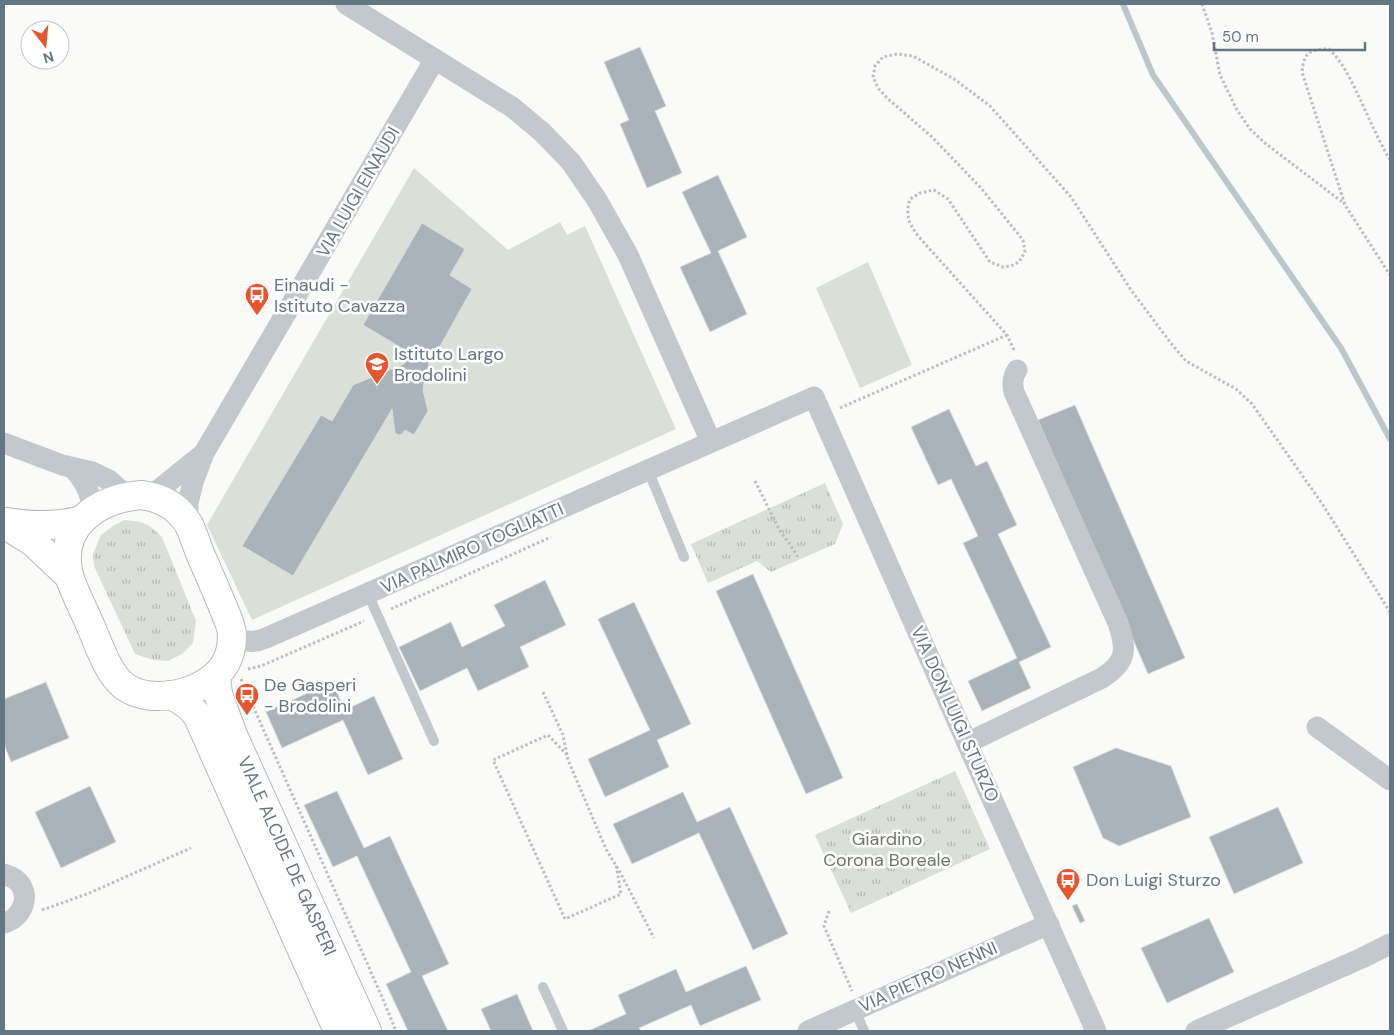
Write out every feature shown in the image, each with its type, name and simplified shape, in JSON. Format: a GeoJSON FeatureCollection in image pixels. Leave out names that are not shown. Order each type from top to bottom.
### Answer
{"type":"FeatureCollection","features":[{"type":"Feature","properties":{"kind":"street"},"geometry":{"type":"LineString","coordinates":[[346,4],[512,107],[542,132],[571,162],[597,200],[620,241],[711,442]]}},
{"type":"Feature","properties":{"kind":"street","name":"VIA LUIGI EINAUDI"},"geometry":{"type":"LineString","coordinates":[[188,523],[188,503],[193,482],[204,453],[435,59]]}},
{"type":"Feature","properties":{"kind":"street"},"geometry":{"type":"LineString","coordinates":[[967,743],[1102,678],[1116,667],[1124,652],[1124,642],[1118,623],[1014,392],[1012,381],[1017,370]]}},
{"type":"Feature","properties":{"kind":"street","name":"VIA PALMIRO TOGLIATTI"},"geometry":{"type":"LineString","coordinates":[[232,634],[237,639],[245,641],[261,640],[711,442],[818,406]]}},
{"type":"Feature","properties":{"kind":"street","name":"VIA DON LUIGI STURZO"},"geometry":{"type":"LineString","coordinates":[[818,406],[1096,1031]]}},
{"type":"Feature","properties":{"kind":"street"},"geometry":{"type":"LineString","coordinates":[[4,443],[73,468],[92,472],[139,496]]}},
{"type":"Feature","properties":{"kind":"street","name":"VIA LUIGI EINAUDI"},"geometry":{"type":"LineString","coordinates":[[139,496],[204,453]]}},
{"type":"Feature","properties":{"kind":"street"},"geometry":{"type":"LineString","coordinates":[[4,523],[28,525],[64,524],[87,516],[115,500],[139,496],[159,498],[175,509],[188,523],[232,634],[230,656],[225,665],[233,674],[190,691],[170,695],[148,696],[124,686],[116,678],[104,658],[70,576],[67,559],[68,544],[73,532],[87,516],[92,502],[90,492],[73,468]]}},
{"type":"Feature","properties":{"kind":"street"},"geometry":{"type":"LineString","coordinates":[[4,523],[33,542],[70,576]]}},
{"type":"Feature","properties":{"kind":"street","name":"VIALE ALCIDE DE GASPERI"},"geometry":{"type":"LineString","coordinates":[[233,674],[218,694],[233,735],[367,1031]]}},
{"type":"Feature","properties":{"kind":"street","name":"VIALE ALCIDE DE GASPERI"},"geometry":{"type":"LineString","coordinates":[[170,695],[188,705],[198,717],[338,1031]]}},
{"type":"Feature","properties":{"kind":"street"},"geometry":{"type":"LineString","coordinates":[[1317,727],[1390,780]]}},
{"type":"Feature","properties":{"kind":"street"},"geometry":{"type":"LineString","coordinates":[[4,874],[15,879],[24,893],[22,909],[17,916],[7,922]]}},
{"type":"Feature","properties":{"kind":"street","name":"VIA PIETRO NENNI"},"geometry":{"type":"LineString","coordinates":[[808,1031],[1049,924]]}},
{"type":"Feature","properties":{"kind":"street"},"geometry":{"type":"LineString","coordinates":[[1196,1031],[1390,944]]}},
{"type":"Feature","properties":{"kind":"lane"},"geometry":{"type":"LineString","coordinates":[[648,470],[684,557]]}},
{"type":"Feature","properties":{"kind":"lane"},"geometry":{"type":"LineString","coordinates":[[368,594],[434,741]]}},
{"type":"Feature","properties":{"kind":"lane"},"geometry":{"type":"LineString","coordinates":[[543,987],[563,1031]]}},
{"type":"Feature","properties":{"kind":"lane"},"geometry":{"type":"LineString","coordinates":[[857,1009],[864,1031]]}},
{"type":"Feature","properties":{"kind":"path"},"geometry":{"type":"LineString","coordinates":[[1202,4],[1212,33],[1220,75],[1237,110],[1250,129],[1266,144],[1345,204]]}},
{"type":"Feature","properties":{"kind":"path"},"geometry":{"type":"LineString","coordinates":[[1390,160],[1338,57],[1329,49],[1316,49],[1307,55],[1303,62],[1302,72],[1345,204],[1390,275]]}},
{"type":"Feature","properties":{"kind":"path"},"geometry":{"type":"LineString","coordinates":[[1017,370],[1015,353],[1007,336],[909,224],[907,210],[910,199],[920,193],[934,190],[948,199],[990,262],[996,265],[1003,267],[1019,262],[1025,252],[1023,240],[981,188],[932,137],[878,88],[873,77],[876,66],[883,57],[897,54],[913,56],[954,79],[990,106],[1071,197],[1131,290],[1186,361],[1236,390],[1252,404],[1323,505],[1390,612]]}},
{"type":"Feature","properties":{"kind":"path"},"geometry":{"type":"LineString","coordinates":[[818,406],[1007,336]]}},
{"type":"Feature","properties":{"kind":"path"},"geometry":{"type":"LineString","coordinates":[[755,481],[780,531],[790,543],[799,560]]}},
{"type":"Feature","properties":{"kind":"path"},"geometry":{"type":"LineString","coordinates":[[233,674],[262,666],[378,615]]}},
{"type":"Feature","properties":{"kind":"path"},"geometry":{"type":"LineString","coordinates":[[233,674],[240,678],[261,723],[396,1031]]}},
{"type":"Feature","properties":{"kind":"path"},"geometry":{"type":"LineString","coordinates":[[543,692],[563,736],[568,760],[606,849],[616,864],[654,938]]}},
{"type":"Feature","properties":{"kind":"path"},"geometry":{"type":"LineString","coordinates":[[567,755],[548,735],[493,760],[565,919],[621,894],[616,864]]}},
{"type":"Feature","properties":{"kind":"path"},"geometry":{"type":"LineString","coordinates":[[7,922],[87,894],[191,848]]}},
{"type":"Feature","properties":{"kind":"path"},"geometry":{"type":"LineString","coordinates":[[829,911],[824,926],[857,1009]]}},
{"type":"Feature","properties":{"kind":"green space"},"geometry":{"type":"Polygon","coordinates":[[[414,168],[508,250],[560,222],[567,235],[585,226],[676,429],[252,620],[207,525],[414,168]]]}},
{"type":"Feature","properties":{"kind":"green space"},"geometry":{"type":"Polygon","coordinates":[[[868,262],[912,365],[860,388],[816,288],[868,262]]]}},
{"type":"Feature","properties":{"kind":"green space"},"geometry":{"type":"Polygon","coordinates":[[[825,483],[843,524],[835,544],[771,572],[757,561],[708,583],[691,544],[825,483]]]}},
{"type":"Feature","properties":{"kind":"green space"},"geometry":{"type":"Polygon","coordinates":[[[124,520],[145,524],[153,528],[162,537],[196,621],[193,643],[182,654],[168,661],[153,660],[135,654],[94,566],[93,554],[101,535],[124,520]]]}},
{"type":"Feature","properties":{"kind":"green space","name":"Giardino Corona Boreale"},"geometry":{"type":"Polygon","coordinates":[[[955,771],[990,849],[851,913],[815,835],[955,771]]]}},
{"type":"Feature","properties":{"kind":"building"},"geometry":{"type":"Polygon","coordinates":[[[640,47],[666,106],[655,111],[682,173],[647,188],[620,124],[629,120],[604,62],[640,47]]]}},
{"type":"Feature","properties":{"kind":"building"},"geometry":{"type":"Polygon","coordinates":[[[718,175],[747,237],[718,251],[747,314],[710,332],[680,267],[711,253],[682,192],[718,175]]]}},
{"type":"Feature","properties":{"kind":"building","name":"Istituto Largo Brodolini"},"geometry":{"type":"Polygon","coordinates":[[[422,223],[465,249],[450,275],[472,289],[439,348],[427,352],[429,366],[425,374],[423,390],[428,411],[414,435],[405,430],[399,435],[395,433],[392,409],[293,576],[242,546],[321,415],[332,421],[353,385],[404,364],[410,353],[363,325],[422,223]]]}},
{"type":"Feature","properties":{"kind":"building"},"geometry":{"type":"Polygon","coordinates":[[[1075,405],[1185,658],[1148,674],[1038,420],[1075,405]]]}},
{"type":"Feature","properties":{"kind":"building"},"geometry":{"type":"Polygon","coordinates":[[[949,409],[976,466],[987,461],[1017,525],[998,534],[1051,647],[1019,662],[1031,688],[982,711],[968,681],[1017,658],[963,543],[978,536],[951,479],[938,485],[911,427],[949,409]]]}},
{"type":"Feature","properties":{"kind":"building"},"geometry":{"type":"Polygon","coordinates":[[[753,574],[843,778],[806,794],[716,591],[753,574]]]}},
{"type":"Feature","properties":{"kind":"building"},"geometry":{"type":"Polygon","coordinates":[[[545,580],[566,625],[520,647],[529,667],[478,691],[467,668],[420,691],[399,647],[451,622],[462,647],[505,626],[494,605],[545,580]]]}},
{"type":"Feature","properties":{"kind":"building"},"geometry":{"type":"Polygon","coordinates":[[[634,602],[691,724],[657,740],[669,767],[605,797],[588,759],[650,730],[598,619],[634,602]]]}},
{"type":"Feature","properties":{"kind":"building"},"geometry":{"type":"Polygon","coordinates":[[[46,682],[69,738],[11,762],[4,744],[4,699],[46,682]]]}},
{"type":"Feature","properties":{"kind":"building"},"geometry":{"type":"Polygon","coordinates":[[[332,682],[345,710],[374,696],[403,759],[368,775],[343,720],[282,748],[266,712],[332,682]]]}},
{"type":"Feature","properties":{"kind":"building"},"geometry":{"type":"Polygon","coordinates":[[[1116,748],[1171,766],[1191,817],[1119,846],[1103,838],[1073,767],[1116,748]]]}},
{"type":"Feature","properties":{"kind":"building"},"geometry":{"type":"Polygon","coordinates":[[[90,786],[116,842],[61,868],[35,812],[90,786]]]}},
{"type":"Feature","properties":{"kind":"building"},"geometry":{"type":"Polygon","coordinates":[[[337,791],[364,848],[390,836],[449,964],[422,976],[448,1031],[408,1031],[386,984],[411,972],[357,856],[333,867],[304,805],[337,791]]]}},
{"type":"Feature","properties":{"kind":"building"},"geometry":{"type":"Polygon","coordinates":[[[683,792],[697,822],[730,807],[788,934],[753,950],[699,833],[632,864],[613,824],[683,792]]]}},
{"type":"Feature","properties":{"kind":"building"},"geometry":{"type":"Polygon","coordinates":[[[1278,807],[1303,863],[1234,894],[1209,837],[1278,807]]]}},
{"type":"Feature","properties":{"kind":"building"},"geometry":{"type":"Polygon","coordinates":[[[1077,904],[1085,921],[1080,923],[1072,906],[1077,904]]]}},
{"type":"Feature","properties":{"kind":"building"},"geometry":{"type":"Polygon","coordinates":[[[1209,918],[1234,972],[1167,1003],[1141,948],[1209,918]]]}},
{"type":"Feature","properties":{"kind":"building"},"geometry":{"type":"Polygon","coordinates":[[[746,966],[761,1000],[700,1026],[691,1005],[639,1028],[641,1031],[588,1031],[626,1014],[618,995],[676,969],[686,992],[746,966]]]}},
{"type":"Feature","properties":{"kind":"building"},"geometry":{"type":"Polygon","coordinates":[[[517,994],[533,1031],[491,1031],[481,1009],[517,994]]]}},
{"type":"Feature","properties":{"kind":"waterway"},"geometry":{"type":"LineString","coordinates":[[1123,4],[1153,75],[1341,348],[1390,439]]}},
{"type":"Feature","properties":{"kind":"place","name":"Einaudi - Istituto Cavazza"},"geometry":{"type":"Point","coordinates":[257,316]}},
{"type":"Feature","properties":{"kind":"place","name":"Istituto Largo Brodolini"},"geometry":{"type":"Point","coordinates":[377,385]}},
{"type":"Feature","properties":{"kind":"place","name":"De Gasperi - Brodolini"},"geometry":{"type":"Point","coordinates":[247,716]}},
{"type":"Feature","properties":{"kind":"place","name":"Don Luigi Sturzo"},"geometry":{"type":"Point","coordinates":[1068,901]}}]}
